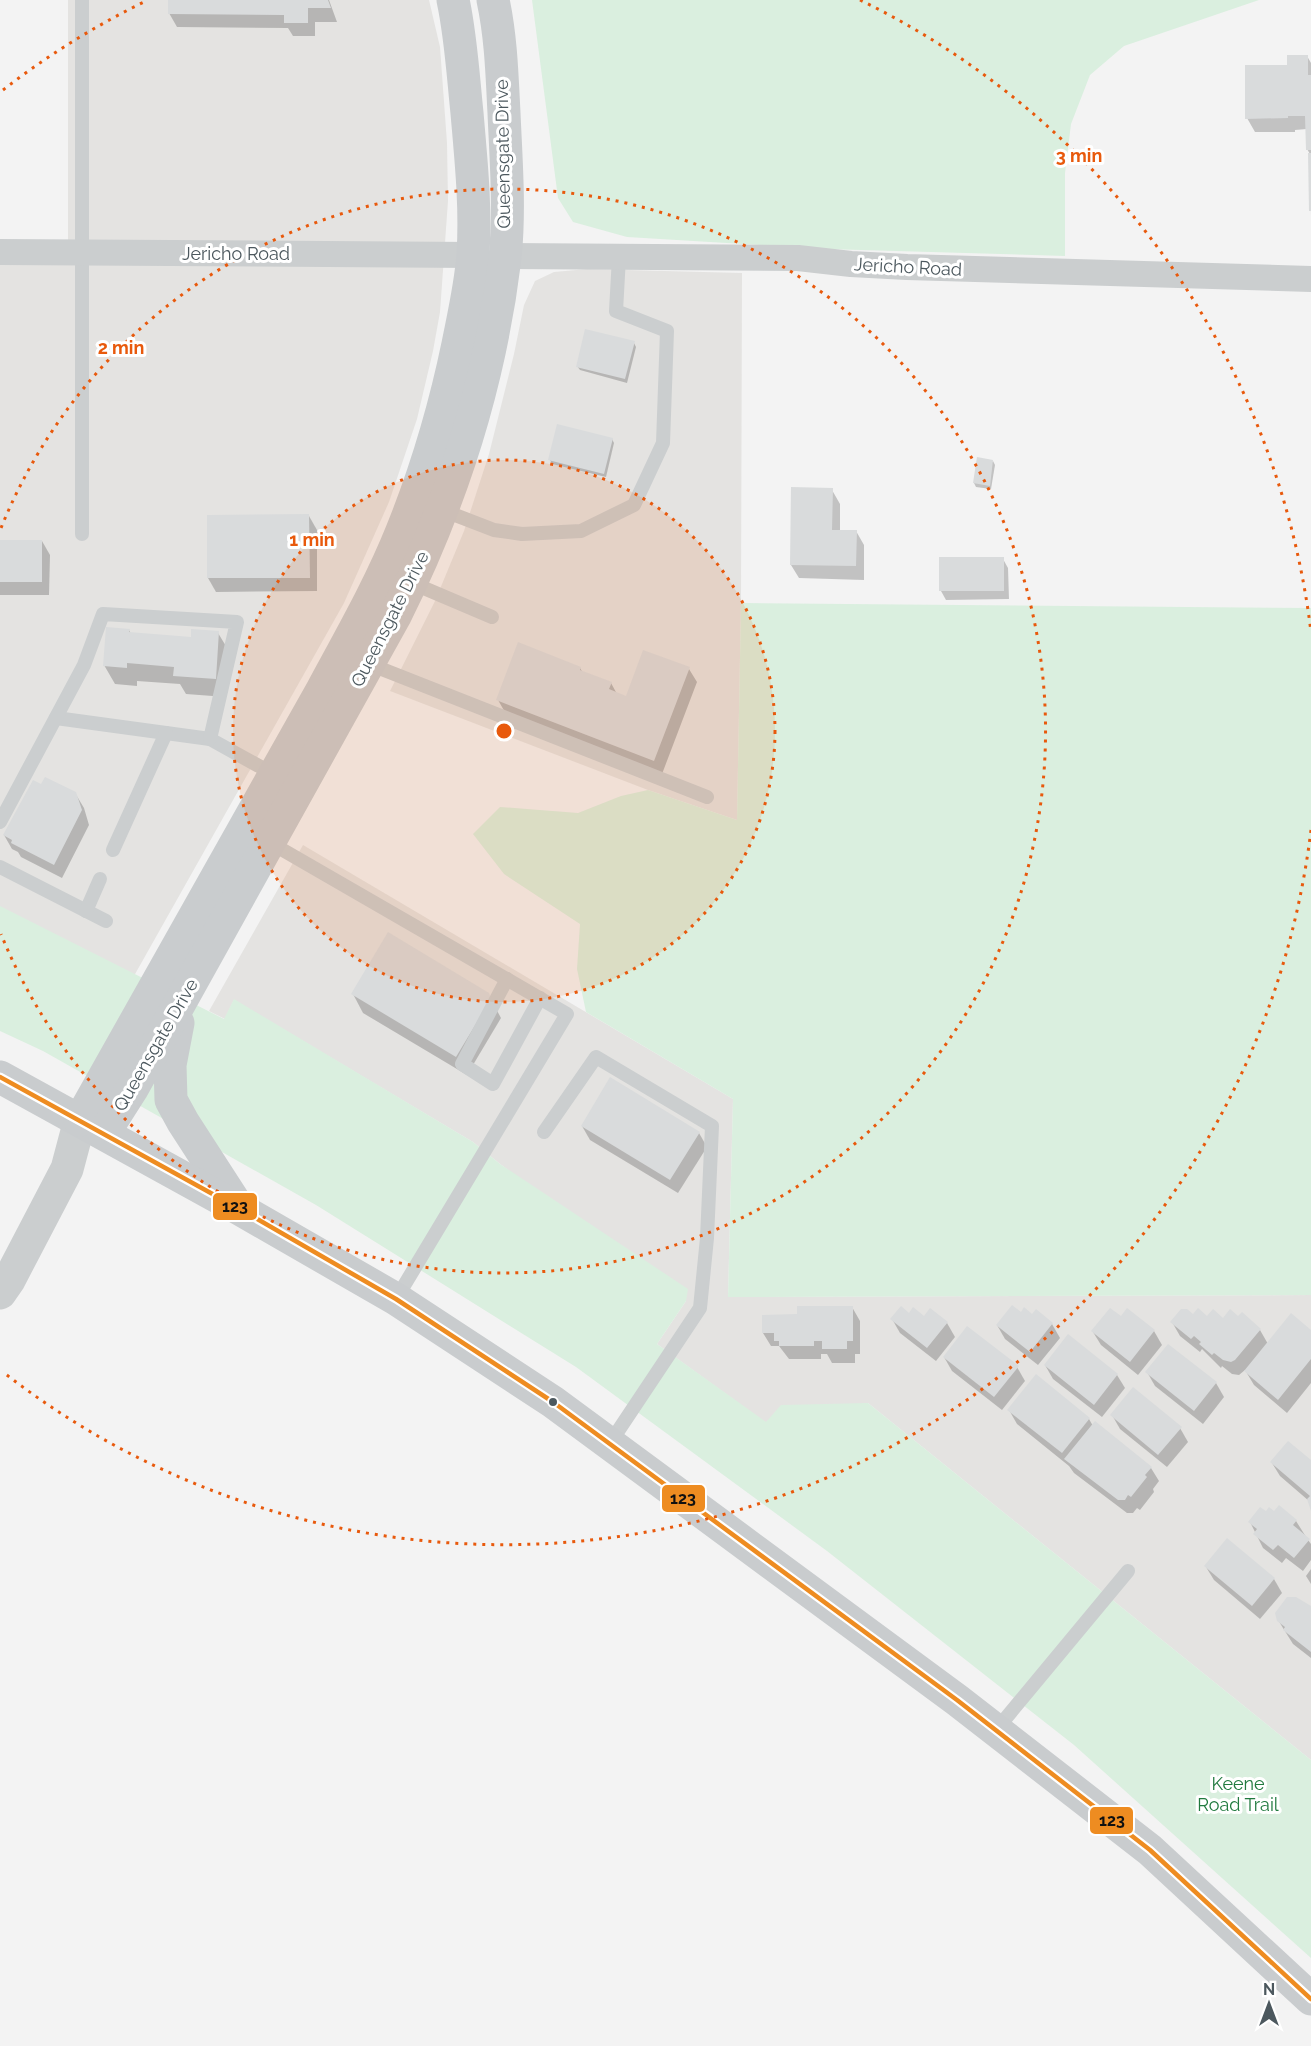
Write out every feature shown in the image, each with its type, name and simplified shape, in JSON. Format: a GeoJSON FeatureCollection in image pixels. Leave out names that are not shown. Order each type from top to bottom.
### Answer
{"type":"FeatureCollection","features":[{"type":"Feature","properties":{"kind":"main road","name":"Queensgate Drive"},"geometry":{"type":"LineString","coordinates":[[92,1126],[275,775],[360,620],[402,532],[424,472],[447,394],[464,319],[473,255],[472,163],[453,0]]}},
{"type":"Feature","properties":{"kind":"main road","name":"Queensgate Drive"},"geometry":{"type":"LineString","coordinates":[[92,1126],[181,1000],[369,664],[412,583],[442,510],[474,415],[505,256],[506,145],[499,45],[493,0]]}},
{"type":"Feature","properties":{"kind":"main road"},"geometry":{"type":"LineString","coordinates":[[472,163],[489,244],[496,254],[505,256]]}},
{"type":"Feature","properties":{"kind":"main road"},"geometry":{"type":"LineString","coordinates":[[181,1000],[170,1065],[171,1100],[238,1208]]}},
{"type":"Feature","properties":{"kind":"main road"},"geometry":{"type":"LineString","coordinates":[[0,1077],[92,1126],[396,1299],[553,1402],[996,1730],[1150,1850],[1311,1998]]}},
{"type":"Feature","properties":{"kind":"street","name":"Jericho Road"},"geometry":{"type":"LineString","coordinates":[[0,252],[473,255]]}},
{"type":"Feature","properties":{"kind":"street","name":"Jericho Road"},"geometry":{"type":"LineString","coordinates":[[505,256],[798,258],[851,264],[954,269],[1311,279]]}},
{"type":"Feature","properties":{"kind":"street","name":"Queensgate Drive"},"geometry":{"type":"LineString","coordinates":[[0,1293],[92,1126]]}},
{"type":"Feature","properties":{"kind":"lane"},"geometry":{"type":"LineString","coordinates":[[82,0],[82,534]]}},
{"type":"Feature","properties":{"kind":"lane"},"geometry":{"type":"LineString","coordinates":[[442,510],[494,530],[522,534],[581,531],[634,505],[663,442],[667,331],[616,311],[619,257]]}},
{"type":"Feature","properties":{"kind":"lane"},"geometry":{"type":"LineString","coordinates":[[412,583],[492,617]]}},
{"type":"Feature","properties":{"kind":"lane"},"geometry":{"type":"LineString","coordinates":[[0,822],[84,665],[103,614],[237,622],[210,739]]}},
{"type":"Feature","properties":{"kind":"lane"},"geometry":{"type":"LineString","coordinates":[[369,664],[708,797]]}},
{"type":"Feature","properties":{"kind":"lane"},"geometry":{"type":"LineString","coordinates":[[56,718],[210,739],[275,775]]}},
{"type":"Feature","properties":{"kind":"lane"},"geometry":{"type":"LineString","coordinates":[[113,850],[166,733]]}},
{"type":"Feature","properties":{"kind":"lane"},"geometry":{"type":"LineString","coordinates":[[269,842],[567,1014],[396,1299]]}},
{"type":"Feature","properties":{"kind":"lane"},"geometry":{"type":"LineString","coordinates":[[0,867],[106,921]]}},
{"type":"Feature","properties":{"kind":"lane"},"geometry":{"type":"LineString","coordinates":[[86,911],[100,879]]}},
{"type":"Feature","properties":{"kind":"lane"},"geometry":{"type":"LineString","coordinates":[[507,979],[462,1064],[492,1084],[540,998]]}},
{"type":"Feature","properties":{"kind":"lane"},"geometry":{"type":"LineString","coordinates":[[544,1132],[596,1057],[712,1126],[707,1239],[700,1308],[610,1443]]}},
{"type":"Feature","properties":{"kind":"lane"},"geometry":{"type":"LineString","coordinates":[[996,1730],[1128,1571]]}},
{"type":"Feature","properties":{"kind":"shaded area"},"geometry":{"type":"Polygon","coordinates":[[[68,0],[429,0],[440,47],[447,143],[448,201],[440,312],[417,419],[389,502],[344,603],[103,1031],[0,979],[0,248],[68,248],[68,0]]]}},
{"type":"Feature","properties":{"kind":"shaded area"},"geometry":{"type":"Polygon","coordinates":[[[587,269],[742,273],[741,603],[737,820],[648,790],[390,691],[435,601],[464,531],[489,454],[524,305],[535,281],[554,272],[587,269]]]}},
{"type":"Feature","properties":{"kind":"shaded area"},"geometry":{"type":"Polygon","coordinates":[[[303,845],[733,1099],[728,1297],[1311,1295],[1311,1760],[868,1403],[766,1423],[657,1344],[686,1301],[473,1142],[234,1000],[225,1019],[209,1011],[303,845]]]}},
{"type":"Feature","properties":{"kind":"green space"},"geometry":{"type":"Polygon","coordinates":[[[532,0],[1259,0],[1124,46],[1090,75],[1071,124],[1065,173],[1065,256],[826,249],[627,237],[573,222],[558,198],[532,0]]]}},
{"type":"Feature","properties":{"kind":"green space"},"geometry":{"type":"Polygon","coordinates":[[[741,603],[1311,608],[1311,1295],[728,1297],[733,1099],[586,1012],[577,969],[580,924],[504,874],[473,834],[500,807],[578,813],[621,796],[648,790],[737,820],[741,603]]]}},
{"type":"Feature","properties":{"kind":"green space","name":"Keene Road Trail"},"geometry":{"type":"Polygon","coordinates":[[[0,906],[224,1019],[234,999],[473,1142],[500,1164],[688,1289],[686,1301],[657,1344],[766,1422],[781,1405],[868,1403],[1311,1760],[1311,1958],[1074,1745],[827,1551],[576,1367],[316,1205],[43,1051],[0,1031],[0,906]]]}},
{"type":"Feature","properties":{"kind":"building"},"geometry":{"type":"Polygon","coordinates":[[[168,0],[328,0],[331,8],[308,8],[308,23],[284,23],[284,15],[168,14],[168,0]]]}},
{"type":"Feature","properties":{"kind":"building"},"geometry":{"type":"Polygon","coordinates":[[[1287,55],[1308,55],[1308,75],[1311,75],[1311,150],[1306,150],[1305,116],[1245,119],[1245,65],[1287,65],[1287,55]]]}},
{"type":"Feature","properties":{"kind":"building"},"geometry":{"type":"Polygon","coordinates":[[[1308,153],[1311,153],[1311,211],[1309,211],[1308,153]]]}},
{"type":"Feature","properties":{"kind":"building"},"geometry":{"type":"Polygon","coordinates":[[[585,329],[635,341],[625,379],[576,367],[585,329]]]}},
{"type":"Feature","properties":{"kind":"building"},"geometry":{"type":"Polygon","coordinates":[[[557,424],[613,438],[604,474],[548,460],[557,424]]]}},
{"type":"Feature","properties":{"kind":"building"},"geometry":{"type":"Polygon","coordinates":[[[977,457],[993,460],[990,486],[973,483],[977,457]]]}},
{"type":"Feature","properties":{"kind":"building"},"geometry":{"type":"Polygon","coordinates":[[[791,487],[833,488],[832,530],[857,530],[856,566],[790,565],[791,487]]]}},
{"type":"Feature","properties":{"kind":"building"},"geometry":{"type":"Polygon","coordinates":[[[309,514],[310,578],[207,578],[207,515],[309,514]]]}},
{"type":"Feature","properties":{"kind":"building"},"geometry":{"type":"Polygon","coordinates":[[[0,540],[42,540],[42,582],[0,582],[0,540]]]}},
{"type":"Feature","properties":{"kind":"building"},"geometry":{"type":"Polygon","coordinates":[[[939,557],[1004,557],[1004,591],[939,591],[939,557]]]}},
{"type":"Feature","properties":{"kind":"building"},"geometry":{"type":"Polygon","coordinates":[[[106,627],[130,629],[129,632],[191,637],[191,629],[219,631],[216,679],[173,676],[174,667],[127,663],[127,668],[103,666],[106,627]]]}},
{"type":"Feature","properties":{"kind":"building"},"geometry":{"type":"Polygon","coordinates":[[[518,642],[612,682],[609,689],[626,696],[643,650],[690,667],[654,761],[496,700],[518,642]]]}},
{"type":"Feature","properties":{"kind":"building"},"geometry":{"type":"Polygon","coordinates":[[[45,777],[76,792],[82,810],[54,865],[11,843],[12,840],[3,835],[33,780],[41,784],[45,777]]]}},
{"type":"Feature","properties":{"kind":"building"},"geometry":{"type":"Polygon","coordinates":[[[388,932],[489,993],[491,999],[456,1057],[351,994],[388,932]]]}},
{"type":"Feature","properties":{"kind":"building"},"geometry":{"type":"Polygon","coordinates":[[[610,1077],[700,1132],[670,1180],[581,1126],[610,1077]]]}},
{"type":"Feature","properties":{"kind":"building"},"geometry":{"type":"Polygon","coordinates":[[[1012,1305],[1021,1312],[1024,1307],[1032,1314],[1036,1309],[1053,1323],[1030,1352],[996,1325],[1012,1305]]]}},
{"type":"Feature","properties":{"kind":"building"},"geometry":{"type":"Polygon","coordinates":[[[797,1306],[853,1306],[853,1341],[847,1341],[847,1349],[822,1349],[822,1341],[814,1341],[814,1346],[779,1346],[779,1341],[774,1341],[774,1333],[762,1333],[762,1315],[797,1314],[797,1306]]]}},
{"type":"Feature","properties":{"kind":"building"},"geometry":{"type":"Polygon","coordinates":[[[901,1306],[909,1313],[913,1307],[924,1316],[930,1308],[948,1322],[927,1348],[890,1319],[901,1306]]]}},
{"type":"Feature","properties":{"kind":"building"},"geometry":{"type":"Polygon","coordinates":[[[1110,1308],[1121,1316],[1127,1308],[1155,1330],[1130,1362],[1091,1331],[1110,1308]]]}},
{"type":"Feature","properties":{"kind":"building"},"geometry":{"type":"Polygon","coordinates":[[[1198,1308],[1207,1316],[1213,1309],[1223,1318],[1230,1309],[1238,1316],[1242,1312],[1261,1329],[1235,1360],[1231,1362],[1223,1360],[1214,1353],[1212,1355],[1199,1344],[1201,1342],[1194,1336],[1191,1339],[1170,1322],[1181,1309],[1187,1309],[1193,1314],[1198,1308]]]}},
{"type":"Feature","properties":{"kind":"building"},"geometry":{"type":"Polygon","coordinates":[[[1291,1313],[1311,1330],[1311,1359],[1278,1400],[1244,1371],[1291,1313]]]}},
{"type":"Feature","properties":{"kind":"building"},"geometry":{"type":"Polygon","coordinates":[[[967,1326],[1019,1366],[994,1397],[943,1357],[967,1326]]]}},
{"type":"Feature","properties":{"kind":"building"},"geometry":{"type":"Polygon","coordinates":[[[1068,1334],[1118,1374],[1094,1405],[1044,1365],[1068,1334]]]}},
{"type":"Feature","properties":{"kind":"building"},"geometry":{"type":"Polygon","coordinates":[[[1168,1344],[1217,1382],[1194,1411],[1145,1372],[1168,1344]]]}},
{"type":"Feature","properties":{"kind":"building"},"geometry":{"type":"Polygon","coordinates":[[[1036,1374],[1090,1418],[1062,1453],[1007,1410],[1036,1374]]]}},
{"type":"Feature","properties":{"kind":"building"},"geometry":{"type":"Polygon","coordinates":[[[1133,1387],[1182,1427],[1158,1455],[1110,1415],[1133,1387]]]}},
{"type":"Feature","properties":{"kind":"building"},"geometry":{"type":"Polygon","coordinates":[[[1095,1421],[1152,1467],[1131,1497],[1128,1495],[1125,1500],[1118,1500],[1064,1459],[1095,1421]]]}},
{"type":"Feature","properties":{"kind":"building"},"geometry":{"type":"Polygon","coordinates":[[[1288,1441],[1311,1460],[1311,1511],[1307,1499],[1310,1496],[1270,1462],[1288,1441]]]}},
{"type":"Feature","properties":{"kind":"building"},"geometry":{"type":"Polygon","coordinates":[[[1279,1505],[1297,1520],[1293,1525],[1310,1539],[1294,1558],[1278,1545],[1273,1550],[1253,1534],[1257,1529],[1248,1522],[1260,1507],[1266,1511],[1269,1507],[1274,1511],[1279,1505]]]}},
{"type":"Feature","properties":{"kind":"building"},"geometry":{"type":"Polygon","coordinates":[[[1227,1538],[1275,1578],[1252,1606],[1204,1566],[1227,1538]]]}},
{"type":"Feature","properties":{"kind":"building"},"geometry":{"type":"Polygon","coordinates":[[[1287,1597],[1296,1597],[1311,1606],[1311,1652],[1283,1630],[1285,1627],[1277,1621],[1275,1613],[1287,1597]]]}},
{"type":"Feature","properties":{"kind":"transit line","name":"123"},"geometry":{"type":"LineString","coordinates":[[0,1077],[238,1208],[396,1299],[553,1402],[957,1700],[1150,1850],[1311,1999]]}}]}
